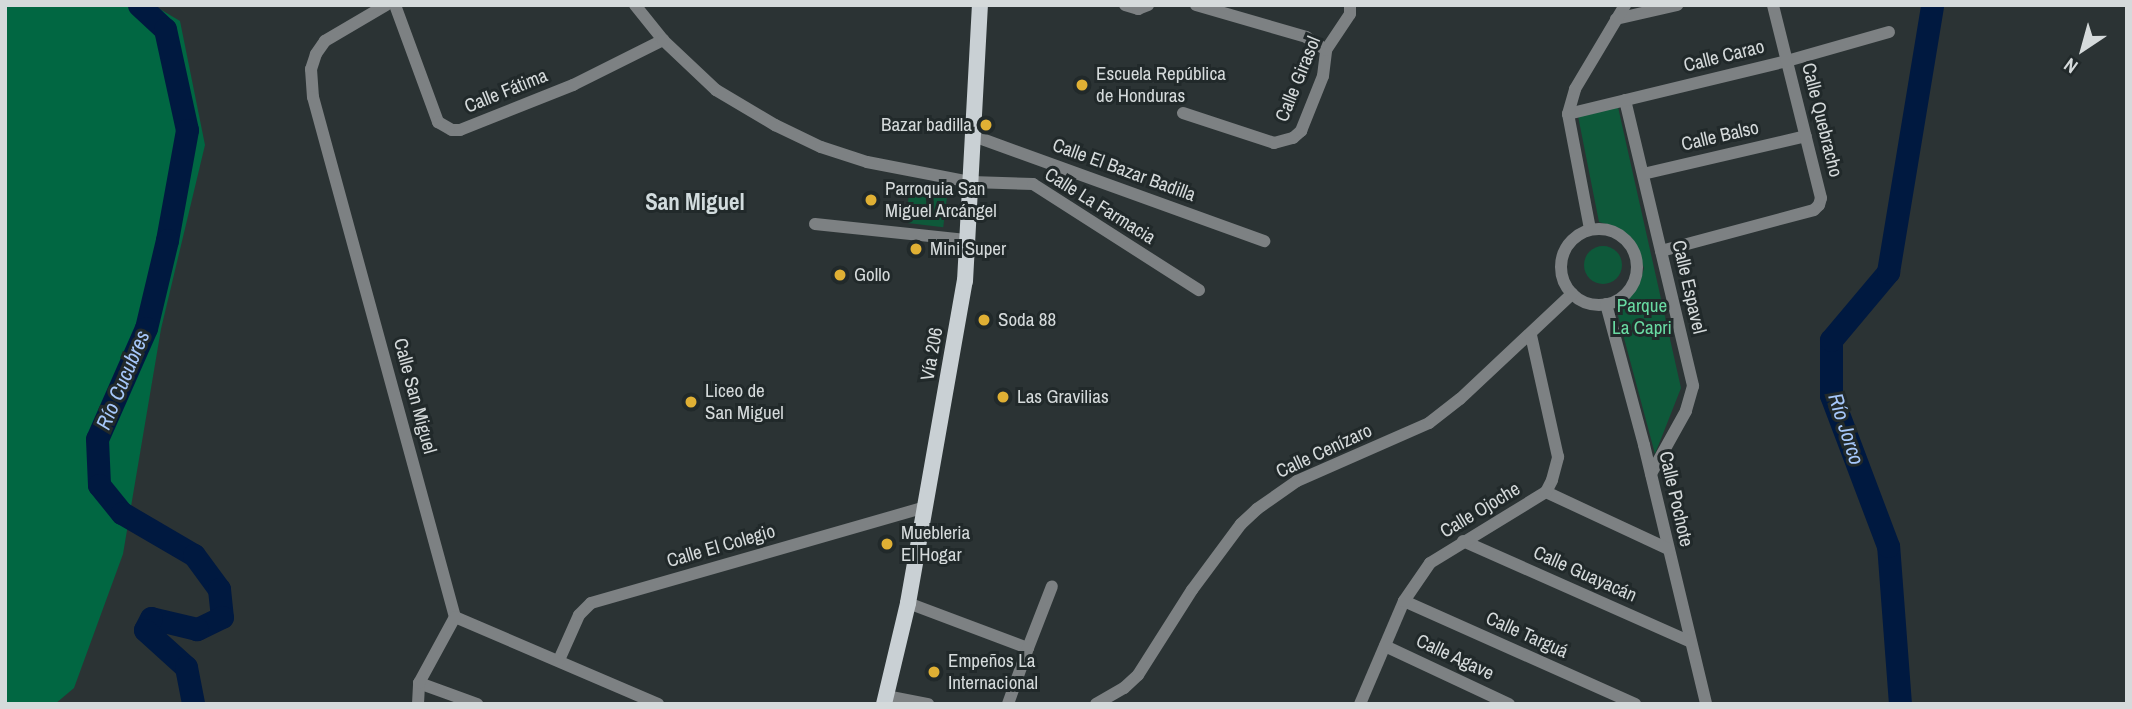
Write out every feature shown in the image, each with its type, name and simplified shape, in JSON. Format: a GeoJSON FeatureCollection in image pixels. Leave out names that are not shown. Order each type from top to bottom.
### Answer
{"type":"FeatureCollection","features":[{"type":"Feature","properties":{"kind":"main road","name":"Vía 206"},"geometry":{"type":"LineString","coordinates":[[885,700],[908,603],[955,347],[968,240],[971,135],[980,5]]}},
{"type":"Feature","properties":{"kind":"street","name":"Calle San Miguel"},"geometry":{"type":"LineString","coordinates":[[386,5],[325,41],[316,54],[311,69],[313,97],[455,617]]}},
{"type":"Feature","properties":{"kind":"street","name":"Calle Fátima"},"geometry":{"type":"LineString","coordinates":[[395,5],[438,122],[452,130],[460,130],[573,85],[663,40]]}},
{"type":"Feature","properties":{"kind":"street","name":"Calle La Farmacia"},"geometry":{"type":"LineString","coordinates":[[635,5],[663,40],[716,90],[775,125],[821,146],[867,162],[971,182],[1033,184],[1199,290]]}},
{"type":"Feature","properties":{"kind":"street"},"geometry":{"type":"LineString","coordinates":[[1125,5],[1138,9],[1148,5]]}},
{"type":"Feature","properties":{"kind":"street"},"geometry":{"type":"LineString","coordinates":[[1196,5],[1306,37],[1326,50]]}},
{"type":"Feature","properties":{"kind":"street","name":"Calle Girasol"},"geometry":{"type":"LineString","coordinates":[[1183,113],[1274,142],[1284,142],[1301,131],[1323,76],[1326,50],[1350,14],[1350,5]]}},
{"type":"Feature","properties":{"kind":"street"},"geometry":{"type":"LineString","coordinates":[[1590,229],[1568,114],[1575,89],[1625,5]]}},
{"type":"Feature","properties":{"kind":"street"},"geometry":{"type":"LineString","coordinates":[[1616,19],[1677,5]]}},
{"type":"Feature","properties":{"kind":"street","name":"Calle Quebracho"},"geometry":{"type":"LineString","coordinates":[[1661,251],[1814,210],[1821,198],[1773,5]]}},
{"type":"Feature","properties":{"kind":"street","name":"Calle Carao"},"geometry":{"type":"LineString","coordinates":[[1568,114],[1787,61],[1889,32]]}},
{"type":"Feature","properties":{"kind":"street","name":"Calle Espavel"},"geometry":{"type":"LineString","coordinates":[[1625,100],[1693,386],[1686,411],[1651,474]]}},
{"type":"Feature","properties":{"kind":"street","name":"Calle El Bazar Badilla"},"geometry":{"type":"LineString","coordinates":[[971,135],[1264,240]]}},
{"type":"Feature","properties":{"kind":"street","name":"Calle Balso"},"geometry":{"type":"LineString","coordinates":[[1643,174],[1806,136]]}},
{"type":"Feature","properties":{"kind":"street"},"geometry":{"type":"LineString","coordinates":[[814,224],[968,240]]}},
{"type":"Feature","properties":{"kind":"street"},"geometry":{"type":"LineString","coordinates":[[1590,229],[1611,231],[1622,237],[1636,257],[1634,282],[1618,300],[1606,304],[1582,301],[1564,284],[1562,258],[1575,237],[1590,229]]}},
{"type":"Feature","properties":{"kind":"street","name":"Calle Cenízaro"},"geometry":{"type":"LineString","coordinates":[[1096,704],[1124,688],[1138,675],[1192,590],[1241,524],[1256,509],[1297,481],[1429,423],[1531,335],[1572,294]]}},
{"type":"Feature","properties":{"kind":"street","name":"Calle Pochote"},"geometry":{"type":"LineString","coordinates":[[1606,304],[1651,474],[1706,704]]}},
{"type":"Feature","properties":{"kind":"street","name":"Calle Ojoche"},"geometry":{"type":"LineString","coordinates":[[1360,704],[1404,601],[1430,563],[1546,492],[1557,469],[1558,457],[1531,335]]}},
{"type":"Feature","properties":{"kind":"street"},"geometry":{"type":"LineString","coordinates":[[1546,492],[1668,549]]}},
{"type":"Feature","properties":{"kind":"street","name":"Calle El Colegio"},"geometry":{"type":"LineString","coordinates":[[559,660],[579,615],[591,603],[925,506]]}},
{"type":"Feature","properties":{"kind":"street","name":"Calle Guayacán"},"geometry":{"type":"LineString","coordinates":[[1463,541],[1691,642]]}},
{"type":"Feature","properties":{"kind":"street"},"geometry":{"type":"LineString","coordinates":[[1008,704],[1052,586]]}},
{"type":"Feature","properties":{"kind":"street","name":"Calle Targuá"},"geometry":{"type":"LineString","coordinates":[[1404,601],[1635,704]]}},
{"type":"Feature","properties":{"kind":"street"},"geometry":{"type":"LineString","coordinates":[[908,603],[1028,648]]}},
{"type":"Feature","properties":{"kind":"street"},"geometry":{"type":"LineString","coordinates":[[418,704],[419,683],[455,617],[658,704]]}},
{"type":"Feature","properties":{"kind":"street","name":"Calle Agave"},"geometry":{"type":"LineString","coordinates":[[1385,646],[1509,704]]}},
{"type":"Feature","properties":{"kind":"street"},"geometry":{"type":"LineString","coordinates":[[419,683],[477,704]]}},
{"type":"Feature","properties":{"kind":"street"},"geometry":{"type":"LineString","coordinates":[[885,700],[928,704]]}},
{"type":"Feature","properties":{"kind":"green space"},"geometry":{"type":"Polygon","coordinates":[[[5,5],[153,5],[180,21],[205,145],[161,329],[123,554],[74,688],[55,704],[5,704],[5,5]]]}},
{"type":"Feature","properties":{"kind":"green space","name":"Parque La Capri"},"geometry":{"type":"Polygon","coordinates":[[[1618,107],[1681,388],[1655,454],[1616,308],[1630,297],[1640,282],[1644,268],[1632,238],[1599,222],[1578,116],[1618,107]]]}},
{"type":"Feature","properties":{"kind":"green space"},"geometry":{"type":"Polygon","coordinates":[[[910,186],[948,191],[943,227],[905,223],[910,186]]]}},
{"type":"Feature","properties":{"kind":"green space"},"geometry":{"type":"Polygon","coordinates":[[[1603,246],[1616,252],[1622,265],[1616,278],[1603,284],[1590,278],[1584,265],[1590,252],[1603,246]]]}},
{"type":"Feature","properties":{"kind":"waterway","name":"Río Cucubres"},"geometry":{"type":"LineString","coordinates":[[139,5],[165,29],[187,130],[167,240],[146,328],[97,439],[99,485],[122,513],[194,555],[219,589],[222,617],[197,629],[151,618],[145,630],[186,667],[193,704]]}},
{"type":"Feature","properties":{"kind":"waterway","name":"Río Jorco"},"geometry":{"type":"LineString","coordinates":[[1900,704],[1888,546],[1831,395],[1831,340],[1888,272],[1932,5]]}},
{"type":"Feature","properties":{"kind":"place","name":"Escuela República de Honduras"},"geometry":{"type":"Point","coordinates":[1082,85]}},
{"type":"Feature","properties":{"kind":"place","name":"Bazar badilla"},"geometry":{"type":"Point","coordinates":[986,125]}},
{"type":"Feature","properties":{"kind":"place","name":"Parroquia San Miguel Arcángel"},"geometry":{"type":"Point","coordinates":[871,200]}},
{"type":"Feature","properties":{"kind":"place","name":"Mini Super"},"geometry":{"type":"Point","coordinates":[916,249]}},
{"type":"Feature","properties":{"kind":"place","name":"Gollo"},"geometry":{"type":"Point","coordinates":[840,275]}},
{"type":"Feature","properties":{"kind":"place","name":"Soda 88"},"geometry":{"type":"Point","coordinates":[984,320]}},
{"type":"Feature","properties":{"kind":"place","name":"Las Gravilias"},"geometry":{"type":"Point","coordinates":[1003,397]}},
{"type":"Feature","properties":{"kind":"place","name":"Liceo de San Miguel"},"geometry":{"type":"Point","coordinates":[691,402]}},
{"type":"Feature","properties":{"kind":"place","name":"Muebleria El Hogar"},"geometry":{"type":"Point","coordinates":[887,544]}},
{"type":"Feature","properties":{"kind":"place","name":"Empeños La Internacional"},"geometry":{"type":"Point","coordinates":[934,672]}},
{"type":"Feature","properties":{"kind":"district","name":"San Miguel"},"geometry":{"type":"Point","coordinates":[695,202]}}]}
